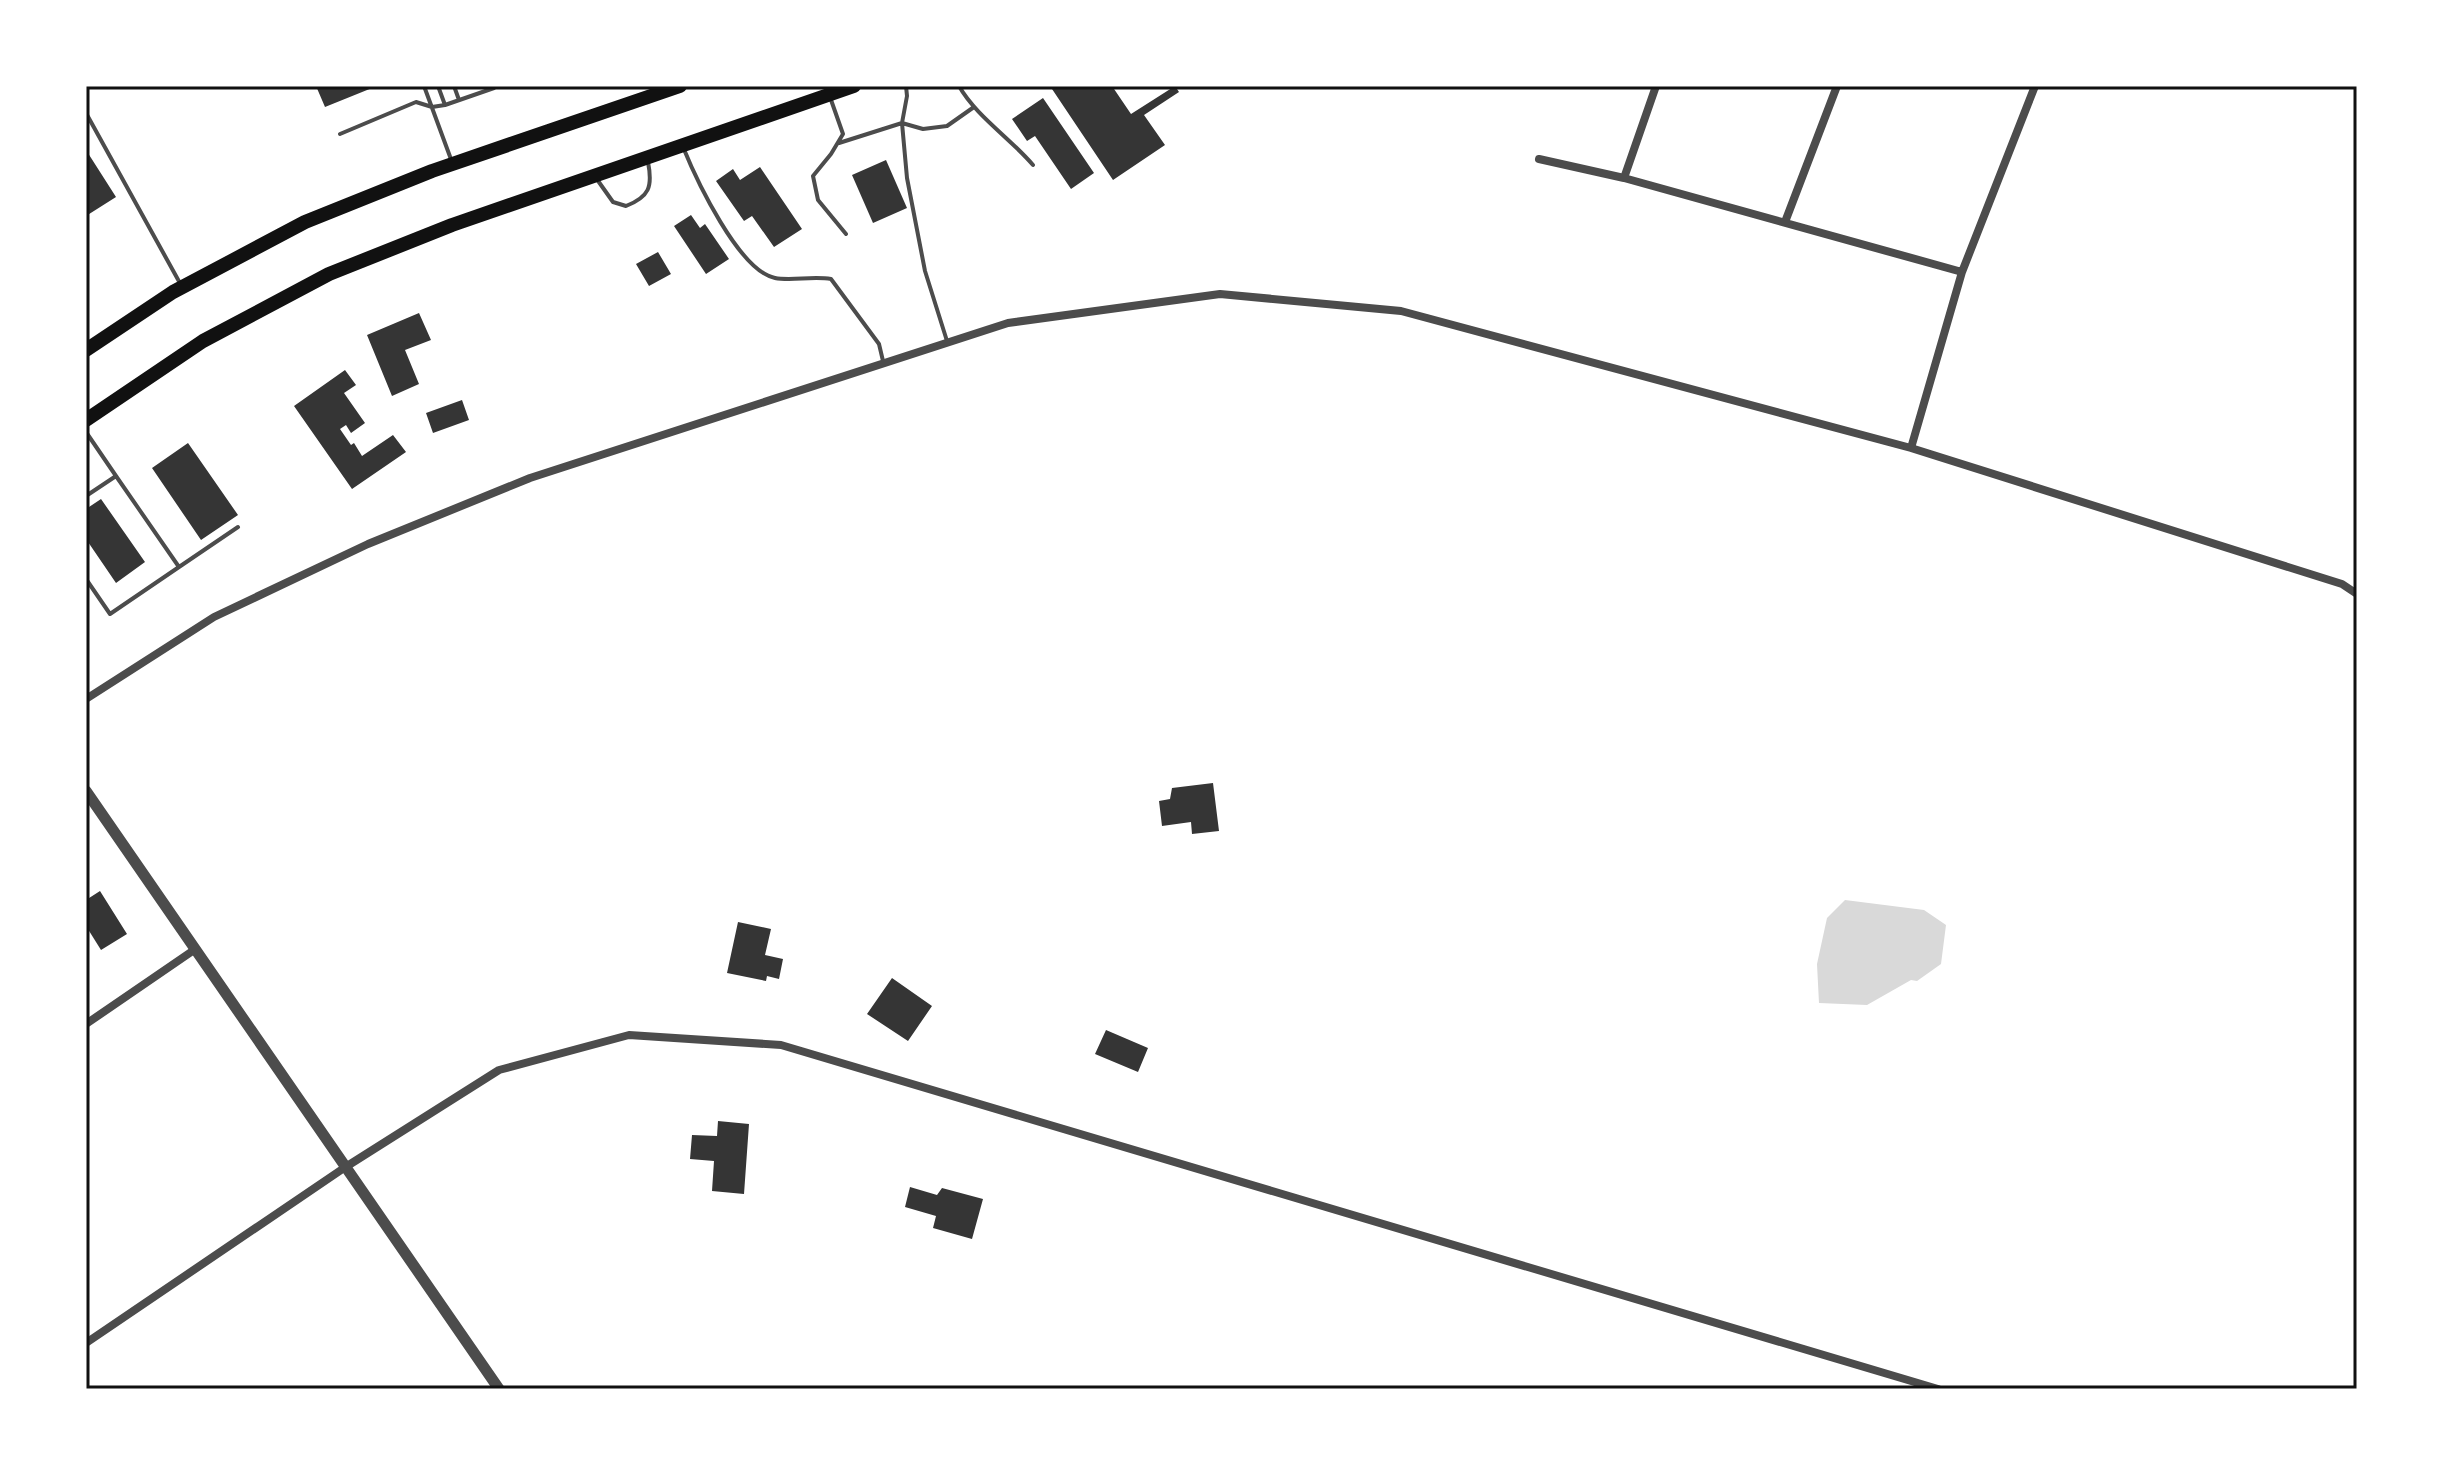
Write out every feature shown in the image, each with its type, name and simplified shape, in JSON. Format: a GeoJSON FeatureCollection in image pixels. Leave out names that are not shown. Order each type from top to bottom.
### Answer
{"type":"FeatureCollection","features":[{"type":"Feature","properties":{"kind":"main road"},"geometry":{"type":"LineString","coordinates":[[86,350],[182,287],[305,222],[453,164],[680,86]]}},
{"type":"Feature","properties":{"kind":"main road"},"geometry":{"type":"LineString","coordinates":[[86,420],[203,341],[329,274],[452,225],[683,146],[826,91],[854,86]]}},
{"type":"Feature","properties":{"kind":"street"},"geometry":{"type":"LineString","coordinates":[[1624,178],[1656,86]]}},
{"type":"Feature","properties":{"kind":"street"},"geometry":{"type":"LineString","coordinates":[[1785,222],[1837,86]]}},
{"type":"Feature","properties":{"kind":"street"},"geometry":{"type":"LineString","coordinates":[[1911,448],[1962,272],[2035,86]]}},
{"type":"Feature","properties":{"kind":"street"},"geometry":{"type":"LineString","coordinates":[[1539,159],[1624,178],[1962,272]]}},
{"type":"Feature","properties":{"kind":"street"},"geometry":{"type":"LineString","coordinates":[[86,699],[214,617],[368,544],[530,478],[1008,323],[1220,294],[1401,311],[1911,448],[2327,579],[2357,594]]}},
{"type":"Feature","properties":{"kind":"street"},"geometry":{"type":"LineString","coordinates":[[86,791],[498,1388]]}},
{"type":"Feature","properties":{"kind":"street"},"geometry":{"type":"LineString","coordinates":[[86,1024],[194,950]]}},
{"type":"Feature","properties":{"kind":"street"},"geometry":{"type":"LineString","coordinates":[[86,1343],[344,1168],[499,1070],[629,1035],[781,1045],[1938,1389]]}},
{"type":"Feature","properties":{"kind":"lane"},"geometry":{"type":"LineString","coordinates":[[424,86],[453,164]]}},
{"type":"Feature","properties":{"kind":"lane"},"geometry":{"type":"LineString","coordinates":[[438,86],[445,105]]}},
{"type":"Feature","properties":{"kind":"lane"},"geometry":{"type":"LineString","coordinates":[[454,86],[459,100]]}},
{"type":"Feature","properties":{"kind":"lane"},"geometry":{"type":"LineString","coordinates":[[475,86],[478,94]]}},
{"type":"Feature","properties":{"kind":"lane"},"geometry":{"type":"LineString","coordinates":[[340,134],[416,102],[432,107],[445,105],[493,86]]}},
{"type":"Feature","properties":{"kind":"lane"},"geometry":{"type":"LineString","coordinates":[[906,86],[902,123],[907,178],[925,271],[947,343]]}},
{"type":"Feature","properties":{"kind":"lane"},"geometry":{"type":"LineString","coordinates":[[959,86],[974,107],[1009,138],[1033,165]]}},
{"type":"Feature","properties":{"kind":"lane"},"geometry":{"type":"LineString","coordinates":[[826,91],[843,134],[813,176],[818,200],[846,234]]}},
{"type":"Feature","properties":{"kind":"lane"},"geometry":{"type":"LineString","coordinates":[[837,144],[902,123],[923,129],[947,126],[974,107]]}},
{"type":"Feature","properties":{"kind":"lane"},"geometry":{"type":"LineString","coordinates":[[86,113],[182,287]]}},
{"type":"Feature","properties":{"kind":"lane"},"geometry":{"type":"LineString","coordinates":[[683,146],[696,179],[742,255],[773,278],[811,276],[831,279],[879,344],[884,364]]}},
{"type":"Feature","properties":{"kind":"lane"},"geometry":{"type":"LineString","coordinates":[[595,176],[613,202],[626,206],[648,192],[650,172],[647,158]]}},
{"type":"Feature","properties":{"kind":"lane"},"geometry":{"type":"LineString","coordinates":[[86,432],[179,567]]}},
{"type":"Feature","properties":{"kind":"lane"},"geometry":{"type":"LineString","coordinates":[[86,496],[116,476]]}},
{"type":"Feature","properties":{"kind":"lane"},"geometry":{"type":"LineString","coordinates":[[86,579],[110,614],[238,527]]}},
{"type":"Feature","properties":{"kind":"shaded area"},"geometry":{"type":"Polygon","coordinates":[[[1845,900],[1924,910],[1946,925],[1941,964],[1917,981],[1911,980],[1867,1005],[1819,1003],[1817,964],[1827,918],[1845,900]]]}},
{"type":"Feature","properties":{"kind":"building"},"geometry":{"type":"Polygon","coordinates":[[[316,86],[377,86],[325,107],[316,86]]]}},
{"type":"Feature","properties":{"kind":"building"},"geometry":{"type":"Polygon","coordinates":[[[1050,86],[1112,86],[1131,114],[1175,86],[1179,92],[1144,115],[1165,145],[1113,180],[1050,86]]]}},
{"type":"Feature","properties":{"kind":"building"},"geometry":{"type":"Polygon","coordinates":[[[1043,98],[1094,173],[1071,189],[1035,136],[1027,141],[1012,119],[1043,98]]]}},
{"type":"Feature","properties":{"kind":"building"},"geometry":{"type":"Polygon","coordinates":[[[86,150],[116,197],[86,216],[86,150]]]}},
{"type":"Feature","properties":{"kind":"building"},"geometry":{"type":"Polygon","coordinates":[[[886,160],[907,208],[873,223],[852,175],[886,160]]]}},
{"type":"Feature","properties":{"kind":"building"},"geometry":{"type":"Polygon","coordinates":[[[760,167],[802,229],[774,247],[752,216],[744,221],[716,181],[733,169],[740,180],[760,167]]]}},
{"type":"Feature","properties":{"kind":"building"},"geometry":{"type":"Polygon","coordinates":[[[691,215],[700,228],[705,224],[729,259],[706,274],[674,226],[691,215]]]}},
{"type":"Feature","properties":{"kind":"building"},"geometry":{"type":"Polygon","coordinates":[[[658,252],[671,274],[649,286],[636,264],[658,252]]]}},
{"type":"Feature","properties":{"kind":"building"},"geometry":{"type":"Polygon","coordinates":[[[419,313],[431,340],[405,350],[419,384],[392,396],[367,335],[419,313]]]}},
{"type":"Feature","properties":{"kind":"building"},"geometry":{"type":"Polygon","coordinates":[[[345,370],[356,385],[344,393],[365,423],[351,433],[346,425],[340,429],[351,445],[354,443],[362,456],[393,435],[406,452],[352,489],[294,406],[345,370]]]}},
{"type":"Feature","properties":{"kind":"building"},"geometry":{"type":"Polygon","coordinates":[[[462,400],[469,420],[433,433],[426,413],[462,400]]]}},
{"type":"Feature","properties":{"kind":"building"},"geometry":{"type":"Polygon","coordinates":[[[188,443],[238,515],[201,540],[152,468],[188,443]]]}},
{"type":"Feature","properties":{"kind":"building"},"geometry":{"type":"Polygon","coordinates":[[[101,499],[145,562],[116,583],[86,539],[86,509],[101,499]]]}},
{"type":"Feature","properties":{"kind":"building"},"geometry":{"type":"Polygon","coordinates":[[[1213,783],[1219,831],[1192,834],[1191,822],[1162,826],[1159,801],[1170,799],[1172,788],[1213,783]]]}},
{"type":"Feature","properties":{"kind":"building"},"geometry":{"type":"Polygon","coordinates":[[[100,891],[127,934],[101,950],[86,926],[86,900],[100,891]]]}},
{"type":"Feature","properties":{"kind":"building"},"geometry":{"type":"Polygon","coordinates":[[[738,922],[771,929],[765,955],[783,959],[779,979],[767,976],[766,981],[727,973],[738,922]]]}},
{"type":"Feature","properties":{"kind":"building"},"geometry":{"type":"Polygon","coordinates":[[[892,978],[932,1006],[908,1041],[867,1014],[892,978]]]}},
{"type":"Feature","properties":{"kind":"building"},"geometry":{"type":"Polygon","coordinates":[[[1106,1030],[1148,1048],[1138,1072],[1095,1054],[1106,1030]]]}},
{"type":"Feature","properties":{"kind":"building"},"geometry":{"type":"Polygon","coordinates":[[[718,1121],[749,1124],[744,1194],[712,1191],[714,1161],[690,1159],[692,1135],[717,1136],[718,1121]]]}},
{"type":"Feature","properties":{"kind":"building"},"geometry":{"type":"Polygon","coordinates":[[[910,1187],[937,1195],[942,1188],[983,1199],[972,1239],[933,1228],[936,1216],[905,1207],[910,1187]]]}}]}
